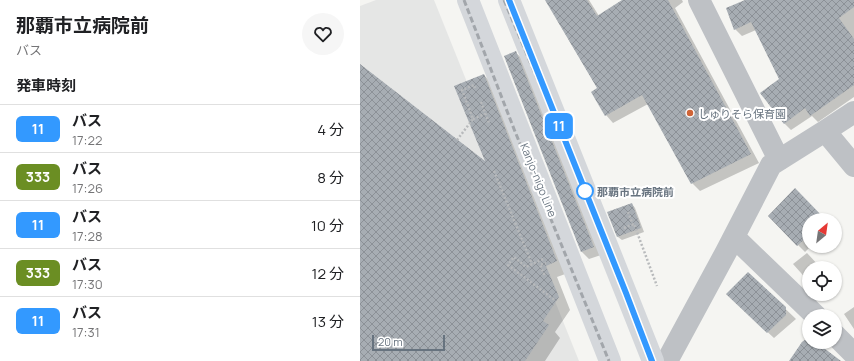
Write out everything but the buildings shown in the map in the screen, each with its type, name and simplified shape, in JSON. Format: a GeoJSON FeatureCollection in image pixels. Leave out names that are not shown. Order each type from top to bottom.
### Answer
{"type":"FeatureCollection","features":[{"type":"Feature","properties":{"kind":"main road","name":"Kanjo-nigo Line"},"geometry":{"type":"LineString","coordinates":[[468,0],[610,361]]}},
{"type":"Feature","properties":{"kind":"main road"},"geometry":{"type":"LineString","coordinates":[[509,0],[624,286],[652,361]]}},
{"type":"Feature","properties":{"kind":"street"},"geometry":{"type":"LineString","coordinates":[[699,0],[779,160]]}},
{"type":"Feature","properties":{"kind":"street"},"geometry":{"type":"LineString","coordinates":[[667,361],[771,165],[854,112]]}},
{"type":"Feature","properties":{"kind":"street"},"geometry":{"type":"LineString","coordinates":[[825,131],[854,166]]}},
{"type":"Feature","properties":{"kind":"street"},"geometry":{"type":"LineString","coordinates":[[734,236],[809,309]]}},
{"type":"Feature","properties":{"kind":"street"},"geometry":{"type":"LineString","coordinates":[[842,342],[854,354]]}},
{"type":"Feature","properties":{"kind":"path"},"geometry":{"type":"LineString","coordinates":[[472,119],[462,90],[474,85],[477,92]]}},
{"type":"Feature","properties":{"kind":"path"},"geometry":{"type":"LineString","coordinates":[[480,100],[491,128]]}},
{"type":"Feature","properties":{"kind":"path"},"geometry":{"type":"LineString","coordinates":[[458,140],[472,119],[485,114]]}},
{"type":"Feature","properties":{"kind":"path"},"geometry":{"type":"LineString","coordinates":[[494,171],[532,264]]}},
{"type":"Feature","properties":{"kind":"path"},"geometry":{"type":"LineString","coordinates":[[628,212],[657,286]]}},
{"type":"Feature","properties":{"kind":"path"},"geometry":{"type":"LineString","coordinates":[[540,252],[543,259],[526,267],[514,257],[508,264],[556,301]]}},
{"type":"Feature","properties":{"kind":"path"},"geometry":{"type":"LineString","coordinates":[[538,262],[543,274],[540,265],[547,262]]}},
{"type":"Feature","properties":{"kind":"shaded area"},"geometry":{"type":"Polygon","coordinates":[[[376,0],[434,0],[579,361],[360,361],[360,6],[376,0]]]}},
{"type":"Feature","properties":{"kind":"railway"},"geometry":{"type":"LineString","coordinates":[[464,0],[514,129],[609,361]]}},
{"type":"Feature","properties":{"kind":"railway"},"geometry":{"type":"LineString","coordinates":[[504,0],[552,114],[650,361]]}},
{"type":"Feature","properties":{"kind":"bus line","name":"11"},"geometry":{"type":"LineString","coordinates":[[509,0],[652,361]]}},
{"type":"Feature","properties":{"kind":"place","name":"しゅりそら保育園"},"geometry":{"type":"Point","coordinates":[690,113]}},
{"type":"Feature","properties":{"kind":"place","name":"那覇市立病院前"},"geometry":{"type":"Point","coordinates":[585,191]}}]}
